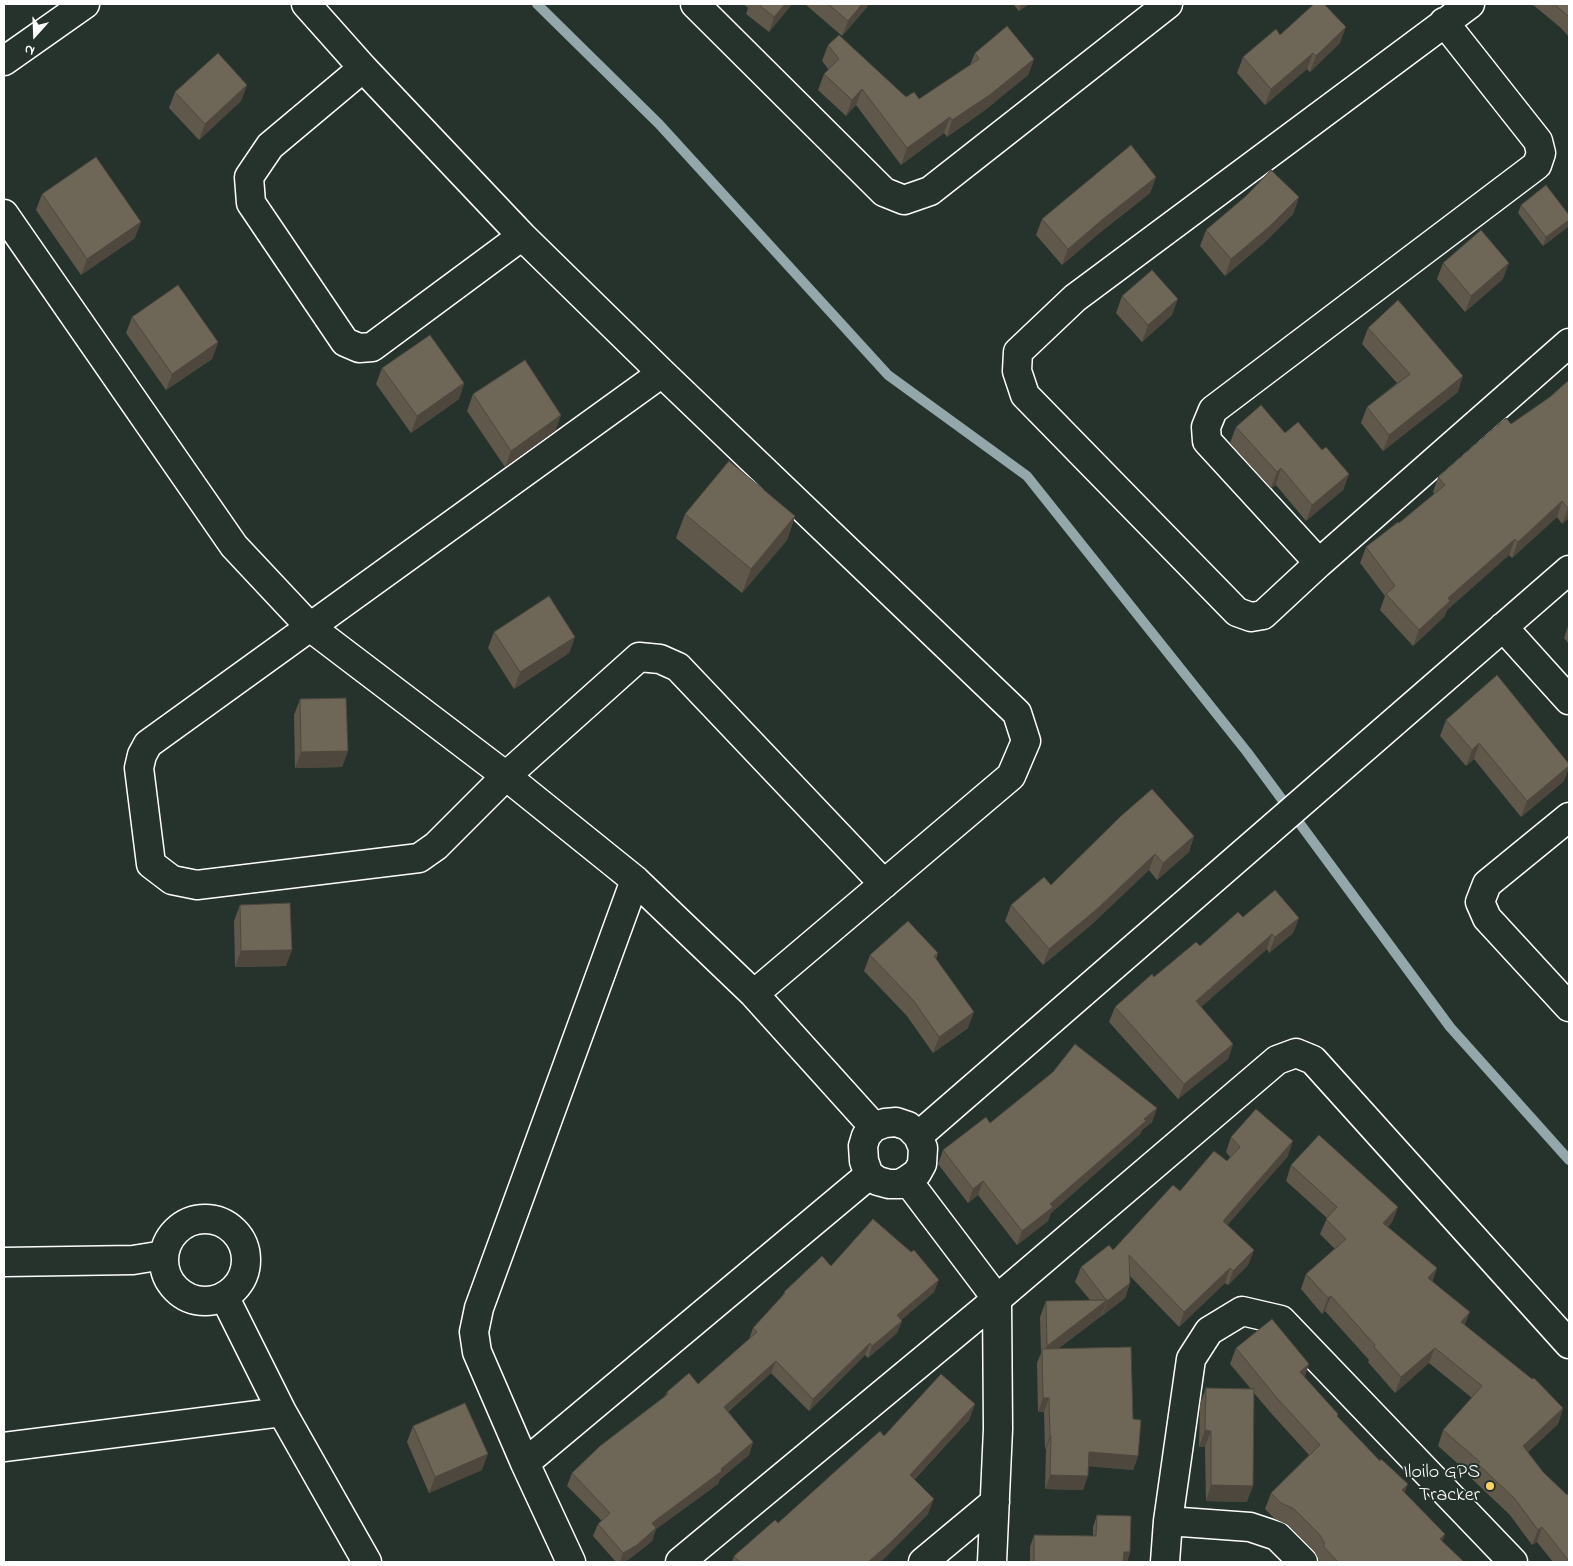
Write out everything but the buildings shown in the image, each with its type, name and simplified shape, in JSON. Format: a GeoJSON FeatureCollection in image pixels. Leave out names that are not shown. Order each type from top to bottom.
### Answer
{"type":"FeatureCollection","features":[{"type":"Feature","properties":{"kind":"street"},"geometry":{"type":"LineString","coordinates":[[4,61],[85,4]]}},
{"type":"Feature","properties":{"kind":"street"},"geometry":{"type":"LineString","coordinates":[[306,4],[363,68],[522,236],[1017,714],[1026,741],[1011,776],[754,994]]}},
{"type":"Feature","properties":{"kind":"street"},"geometry":{"type":"LineString","coordinates":[[695,4],[884,192],[904,200],[930,191],[1168,4]]}},
{"type":"Feature","properties":{"kind":"street"},"geometry":{"type":"LineString","coordinates":[[1470,4],[1075,298],[1018,352],[1017,371],[1025,395],[1237,612],[1251,617],[1263,616],[1319,563],[1569,342]]}},
{"type":"Feature","properties":{"kind":"street"},"geometry":{"type":"LineString","coordinates":[[1319,563],[1207,441],[1206,427],[1213,410],[1537,165],[1541,153],[1538,141],[1444,22]]}},
{"type":"Feature","properties":{"kind":"street"},"geometry":{"type":"LineString","coordinates":[[363,68],[270,146],[250,177],[251,203],[345,342],[359,348],[372,347],[522,236]]}},
{"type":"Feature","properties":{"kind":"street"},"geometry":{"type":"LineString","coordinates":[[4,214],[234,546],[310,627],[506,776],[635,880],[754,994],[874,1127]]}},
{"type":"Feature","properties":{"kind":"street"},"geometry":{"type":"LineString","coordinates":[[662,373],[148,744],[142,755],[139,768],[151,864],[172,880],[198,886],[419,858],[436,846],[506,776],[639,657],[660,659],[678,667],[884,884]]}},
{"type":"Feature","properties":{"kind":"street"},"geometry":{"type":"LineString","coordinates":[[918,1136],[1569,570]]}},
{"type":"Feature","properties":{"kind":"street"},"geometry":{"type":"LineString","coordinates":[[1503,627],[1569,700]]}},
{"type":"Feature","properties":{"kind":"street"},"geometry":{"type":"LineString","coordinates":[[1569,817],[1487,884],[1480,902],[1486,918],[1569,1007]]}},
{"type":"Feature","properties":{"kind":"street"},"geometry":{"type":"LineString","coordinates":[[571,1562],[525,1463],[477,1352],[474,1332],[478,1308],[635,880]]}},
{"type":"Feature","properties":{"kind":"street"},"geometry":{"type":"LineString","coordinates":[[680,1562],[997,1299],[1277,1060],[1296,1053],[1313,1060],[1569,1344]]}},
{"type":"Feature","properties":{"kind":"street"},"geometry":{"type":"LineString","coordinates":[[896,1122],[908,1126],[918,1136],[923,1148],[922,1164],[917,1173],[900,1184],[878,1181],[869,1175],[864,1161],[863,1146],[866,1136],[874,1127],[896,1122]]}},
{"type":"Feature","properties":{"kind":"street"},"geometry":{"type":"LineString","coordinates":[[525,1463],[869,1175]]}},
{"type":"Feature","properties":{"kind":"street"},"geometry":{"type":"LineString","coordinates":[[907,1180],[997,1299],[998,1429],[992,1562]]}},
{"type":"Feature","properties":{"kind":"street"},"geometry":{"type":"LineString","coordinates":[[199,1219],[225,1224],[235,1232],[243,1244],[246,1257],[244,1271],[239,1283],[224,1296],[216,1300],[203,1301],[189,1298],[178,1291],[169,1281],[164,1268],[164,1255],[168,1242],[175,1232],[186,1223],[199,1219]]}},
{"type":"Feature","properties":{"kind":"street"},"geometry":{"type":"LineString","coordinates":[[4,1262],[133,1260],[164,1255]]}},
{"type":"Feature","properties":{"kind":"street"},"geometry":{"type":"LineString","coordinates":[[224,1296],[359,1561]]}},
{"type":"Feature","properties":{"kind":"street"},"geometry":{"type":"LineString","coordinates":[[1165,1562],[1168,1521],[1191,1359],[1209,1331],[1242,1311],[1281,1320],[1513,1562]]}},
{"type":"Feature","properties":{"kind":"street"},"geometry":{"type":"LineString","coordinates":[[4,1447],[282,1412]]}},
{"type":"Feature","properties":{"kind":"street"},"geometry":{"type":"LineString","coordinates":[[923,1562],[995,1502]]}},
{"type":"Feature","properties":{"kind":"street"},"geometry":{"type":"LineString","coordinates":[[1168,1521],[1250,1527],[1277,1536],[1303,1562]]}},
{"type":"Feature","properties":{"kind":"waterway"},"geometry":{"type":"LineString","coordinates":[[537,4],[659,124],[888,375],[1027,476],[1247,752],[1450,1027],[1569,1160]]}},
{"type":"Feature","properties":{"kind":"place","name":"Iloilo GPS Tracker"},"geometry":{"type":"Point","coordinates":[1490,1486]}}]}
